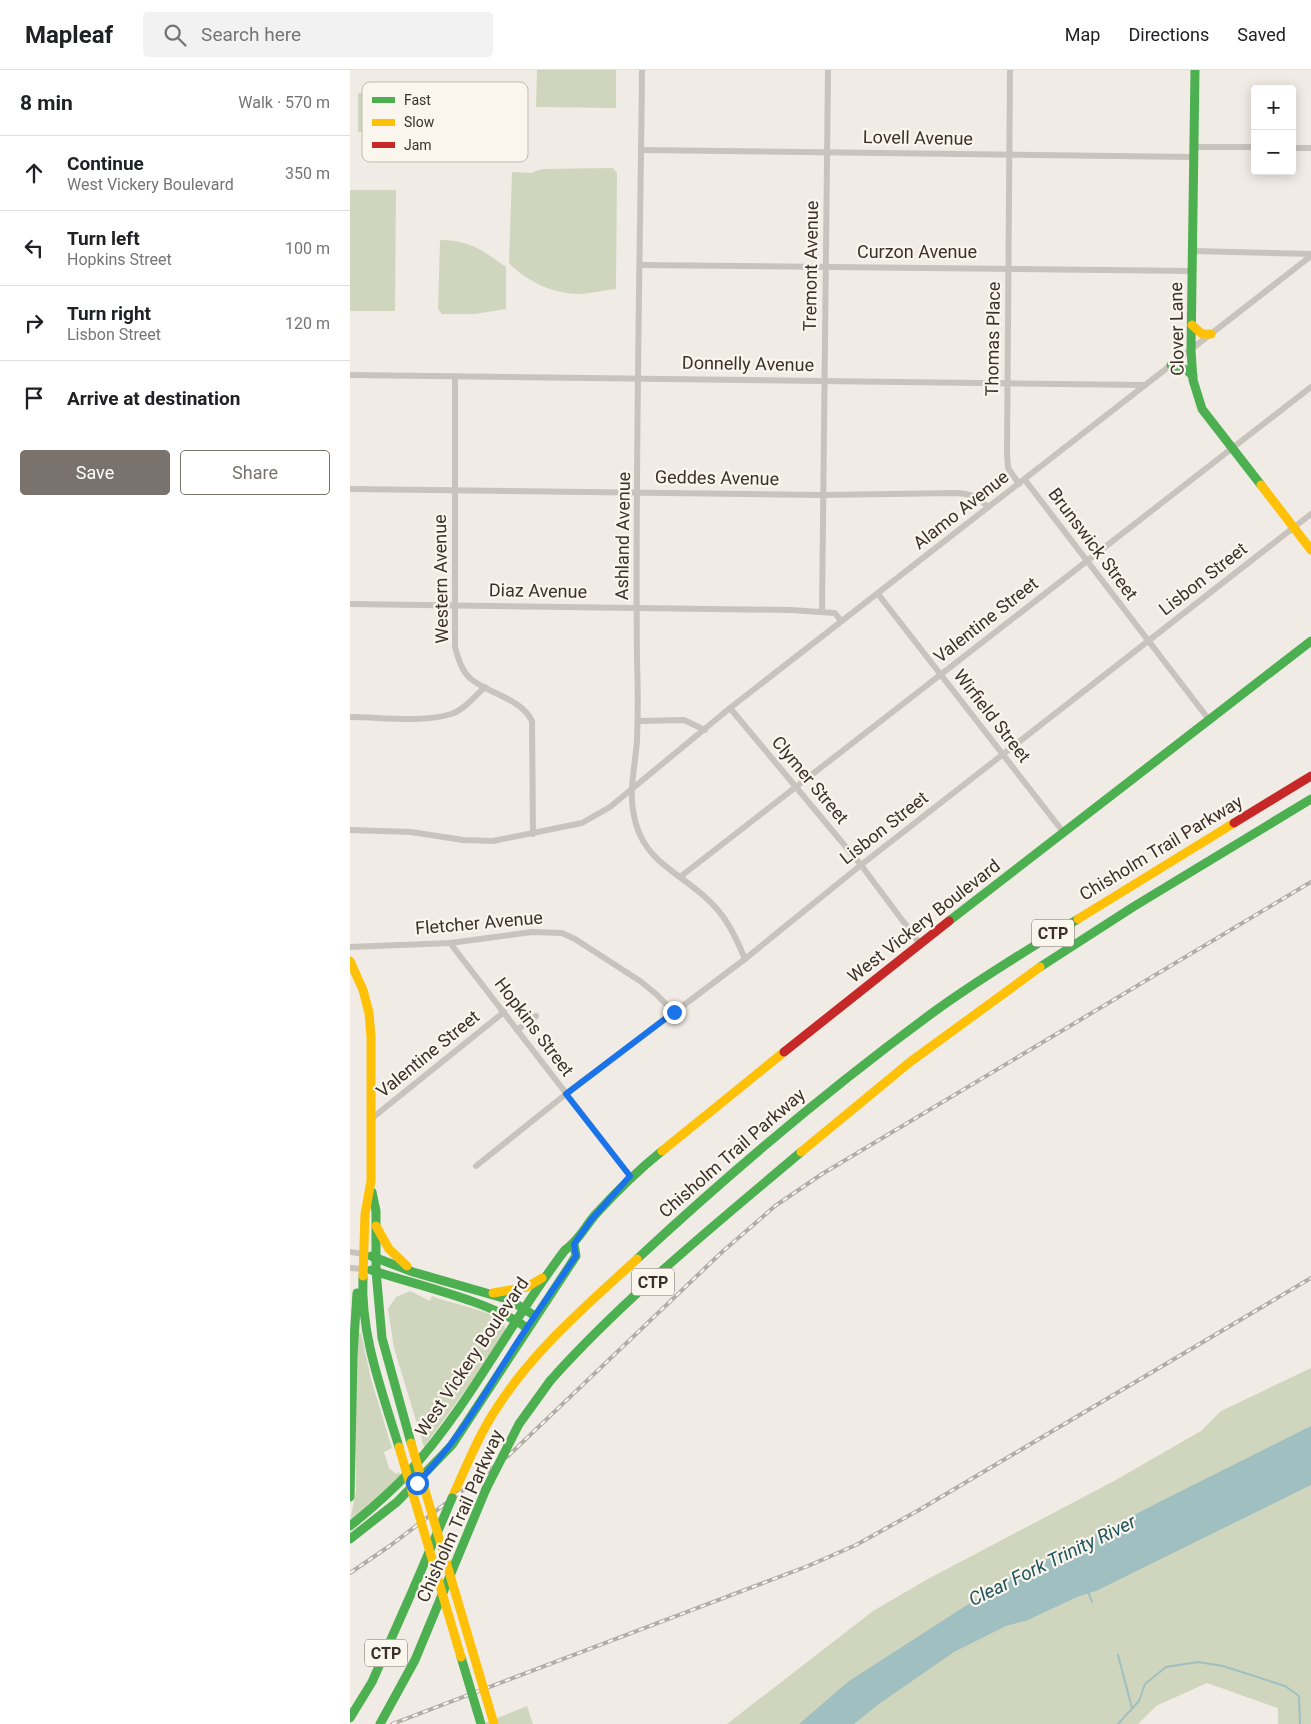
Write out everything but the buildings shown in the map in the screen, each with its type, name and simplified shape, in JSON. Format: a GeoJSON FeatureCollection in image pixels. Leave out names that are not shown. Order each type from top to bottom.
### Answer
{"type":"FeatureCollection","features":[{"type":"Feature","properties":{"kind":"main road","name":"Clover Lane"},"geometry":{"type":"LineString","coordinates":[[1195,70],[1191,350],[1195,393],[1202,409],[1311,550]]}},
{"type":"Feature","properties":{"kind":"main road"},"geometry":{"type":"LineString","coordinates":[[1192,325],[1202,334],[1211,334]]}},
{"type":"Feature","properties":{"kind":"main road"},"geometry":{"type":"LineString","coordinates":[[1171,365],[1186,370],[1192,376]]}},
{"type":"Feature","properties":{"kind":"main road","name":"West Vickery Boulevard"},"geometry":{"type":"LineString","coordinates":[[350,1526],[388,1494],[441,1436],[476,1386],[522,1309],[546,1275],[565,1250],[574,1244],[591,1220],[630,1176],[920,944],[1311,641]]}},
{"type":"Feature","properties":{"kind":"main road","name":"Chisholm Trail Parkway"},"geometry":{"type":"LineString","coordinates":[[350,1718],[372,1682],[390,1646],[480,1436],[508,1391],[529,1364],[571,1318],[808,1109],[893,1042],[995,970],[1311,776]]}},
{"type":"Feature","properties":{"kind":"main road","name":"Chisholm Trail Parkway"},"geometry":{"type":"LineString","coordinates":[[380,1724],[415,1660],[501,1455],[529,1409],[550,1381],[600,1329],[815,1139],[925,1051],[1030,974],[1164,888],[1311,799]]}},
{"type":"Feature","properties":{"kind":"main road"},"geometry":{"type":"LineString","coordinates":[[350,961],[362,988],[369,1012],[371,1038],[371,1187],[376,1210],[375,1257],[384,1350],[494,1724]]}},
{"type":"Feature","properties":{"kind":"main road"},"geometry":{"type":"LineString","coordinates":[[371,1187],[365,1214],[362,1299],[370,1354],[481,1724]]}},
{"type":"Feature","properties":{"kind":"main road"},"geometry":{"type":"LineString","coordinates":[[376,1225],[389,1249],[413,1272]]}},
{"type":"Feature","properties":{"kind":"main road","name":"West Vickery Boulevard"},"geometry":{"type":"LineString","coordinates":[[350,1539],[373,1523],[439,1461],[482,1401],[527,1328],[576,1256],[574,1244]]}},
{"type":"Feature","properties":{"kind":"main road"},"geometry":{"type":"LineString","coordinates":[[364,1254],[413,1272],[510,1300],[535,1316]]}},
{"type":"Feature","properties":{"kind":"main road"},"geometry":{"type":"LineString","coordinates":[[364,1269],[376,1271],[486,1307],[516,1320],[527,1328]]}},
{"type":"Feature","properties":{"kind":"main road"},"geometry":{"type":"LineString","coordinates":[[350,1497],[353,1356],[358,1289],[364,1269]]}},
{"type":"Feature","properties":{"kind":"main road"},"geometry":{"type":"LineString","coordinates":[[487,1294],[526,1287],[546,1275]]}},
{"type":"Feature","properties":{"kind":"street","name":"Ashland Avenue"},"geometry":{"type":"LineString","coordinates":[[642,70],[637,608],[638,721],[636,760],[630,790],[636,826],[643,843],[661,864],[704,896],[728,922],[745,959]]}},
{"type":"Feature","properties":{"kind":"street","name":"Tremont Avenue"},"geometry":{"type":"LineString","coordinates":[[822,612],[828,70]]}},
{"type":"Feature","properties":{"kind":"street","name":"Thomas Place"},"geometry":{"type":"LineString","coordinates":[[1010,70],[1008,468],[1022,482]]}},
{"type":"Feature","properties":{"kind":"street"},"geometry":{"type":"LineString","coordinates":[[1194,147],[1251,148]]}},
{"type":"Feature","properties":{"kind":"street"},"geometry":{"type":"LineString","coordinates":[[1296,148],[1311,148]]}},
{"type":"Feature","properties":{"kind":"street","name":"Lovell Avenue"},"geometry":{"type":"LineString","coordinates":[[641,150],[1194,157]]}},
{"type":"Feature","properties":{"kind":"street"},"geometry":{"type":"LineString","coordinates":[[1193,251],[1311,255]]}},
{"type":"Feature","properties":{"kind":"street","name":"Alamo Avenue"},"geometry":{"type":"LineString","coordinates":[[350,830],[411,832],[463,840],[493,840],[533,834],[582,823],[610,807],[730,708],[1311,255]]}},
{"type":"Feature","properties":{"kind":"street","name":"Curzon Avenue"},"geometry":{"type":"LineString","coordinates":[[640,264],[1193,270]]}},
{"type":"Feature","properties":{"kind":"street","name":"Donnelly Avenue"},"geometry":{"type":"LineString","coordinates":[[350,375],[1145,385]]}},
{"type":"Feature","properties":{"kind":"street","name":"Western Avenue"},"geometry":{"type":"LineString","coordinates":[[455,376],[454,637],[458,656],[466,674],[525,711],[532,721],[533,834]]}},
{"type":"Feature","properties":{"kind":"street","name":"Valentine Street"},"geometry":{"type":"LineString","coordinates":[[680,877],[1311,387]]}},
{"type":"Feature","properties":{"kind":"street","name":"Brunswick Street"},"geometry":{"type":"LineString","coordinates":[[1022,482],[1087,561],[1210,721]]}},
{"type":"Feature","properties":{"kind":"street","name":"Geddes Avenue"},"geometry":{"type":"LineString","coordinates":[[350,489],[822,495],[970,494],[988,507]]}},
{"type":"Feature","properties":{"kind":"street","name":"Lisbon Street"},"geometry":{"type":"LineString","coordinates":[[476,1166],[566,1094],[745,959],[1002,754],[1311,514]]}},
{"type":"Feature","properties":{"kind":"street","name":"Wirfield Street"},"geometry":{"type":"LineString","coordinates":[[878,594],[1064,833]]}},
{"type":"Feature","properties":{"kind":"street","name":"Diaz Avenue"},"geometry":{"type":"LineString","coordinates":[[350,604],[822,612],[835,613],[841,622]]}},
{"type":"Feature","properties":{"kind":"street"},"geometry":{"type":"LineString","coordinates":[[350,717],[429,718],[451,714],[459,710],[485,687]]}},
{"type":"Feature","properties":{"kind":"street","name":"Clymer Street"},"geometry":{"type":"LineString","coordinates":[[730,708],[861,865],[920,944]]}},
{"type":"Feature","properties":{"kind":"street"},"geometry":{"type":"LineString","coordinates":[[638,721],[684,720],[705,730]]}},
{"type":"Feature","properties":{"kind":"street","name":"Fletcher Avenue"},"geometry":{"type":"LineString","coordinates":[[350,947],[450,943],[532,932],[562,933],[575,939],[640,981],[674,1012]]}},
{"type":"Feature","properties":{"kind":"street","name":"Hopkins Street"},"geometry":{"type":"LineString","coordinates":[[450,943],[630,1176]]}},
{"type":"Feature","properties":{"kind":"street","name":"Valentine Street"},"geometry":{"type":"LineString","coordinates":[[371,1119],[504,1012]]}},
{"type":"Feature","properties":{"kind":"street"},"geometry":{"type":"LineString","coordinates":[[517,1030],[536,1016]]}},
{"type":"Feature","properties":{"kind":"street"},"geometry":{"type":"LineString","coordinates":[[350,1252],[364,1254]]}},
{"type":"Feature","properties":{"kind":"street"},"geometry":{"type":"LineString","coordinates":[[350,1268],[364,1269]]}},
{"type":"Feature","properties":{"kind":"green space"},"geometry":{"type":"Polygon","coordinates":[[[537,70],[616,70],[616,108],[536,107],[537,70]]]}},
{"type":"Feature","properties":{"kind":"green space"},"geometry":{"type":"Polygon","coordinates":[[[358,93],[362,93],[362,132],[358,132],[358,93]]]}},
{"type":"Feature","properties":{"kind":"green space"},"geometry":{"type":"Polygon","coordinates":[[[613,168],[617,173],[616,289],[583,294],[559,292],[531,280],[509,263],[512,172],[531,173],[542,169],[613,168]]]}},
{"type":"Feature","properties":{"kind":"green space"},"geometry":{"type":"Polygon","coordinates":[[[350,190],[396,190],[395,311],[350,311],[350,190]]]}},
{"type":"Feature","properties":{"kind":"green space"},"geometry":{"type":"Polygon","coordinates":[[[440,240],[468,244],[483,251],[506,267],[506,309],[475,314],[442,314],[438,309],[440,240]]]}},
{"type":"Feature","properties":{"kind":"green space"},"geometry":{"type":"Polygon","coordinates":[[[410,1291],[430,1301],[432,1296],[490,1314],[502,1320],[505,1327],[505,1331],[486,1362],[424,1447],[394,1348],[388,1309],[396,1297],[410,1291]]]}},
{"type":"Feature","properties":{"kind":"green space"},"geometry":{"type":"Polygon","coordinates":[[[358,1333],[361,1333],[371,1379],[392,1448],[384,1452],[389,1468],[396,1474],[399,1472],[400,1475],[367,1508],[350,1521],[356,1491],[355,1361],[358,1333]]]}},
{"type":"Feature","properties":{"kind":"green space"},"geometry":{"type":"Polygon","coordinates":[[[1311,1368],[1311,1724],[1278,1724],[1278,1708],[1207,1683],[1156,1706],[1138,1724],[727,1724],[873,1611],[926,1580],[1114,1481],[1201,1431],[1221,1411],[1311,1368]]]}},
{"type":"Feature","properties":{"kind":"green space"},"geometry":{"type":"Polygon","coordinates":[[[527,1706],[533,1724],[483,1724],[527,1706]]]}},
{"type":"Feature","properties":{"kind":"water","name":"Clear Fork Trinity River"},"geometry":{"type":"Polygon","coordinates":[[[1311,1426],[1311,1485],[1096,1591],[1077,1597],[1028,1620],[1006,1626],[954,1652],[879,1704],[854,1724],[799,1724],[849,1681],[1012,1576],[1311,1426]]]}},
{"type":"Feature","properties":{"kind":"waterway"},"geometry":{"type":"LineString","coordinates":[[1088,1592],[1092,1602]]}},
{"type":"Feature","properties":{"kind":"waterway"},"geometry":{"type":"LineString","coordinates":[[1118,1655],[1132,1708]]}},
{"type":"Feature","properties":{"kind":"waterway"},"geometry":{"type":"LineString","coordinates":[[1118,1724],[1139,1701],[1145,1684],[1166,1667],[1198,1662],[1223,1666],[1285,1686],[1299,1696],[1300,1724]]}},
{"type":"Feature","properties":{"kind":"railway"},"geometry":{"type":"LineString","coordinates":[[350,1573],[391,1545],[508,1456],[722,1252],[775,1206],[822,1174],[1311,882]]}},
{"type":"Feature","properties":{"kind":"railway"},"geometry":{"type":"LineString","coordinates":[[392,1724],[808,1566],[856,1545],[919,1510],[1311,1278]]}},
{"type":"Feature","properties":{"kind":"traffic: fast"},"geometry":{"type":"LineString","coordinates":[[1195,70],[1191,350],[1193,380],[1202,409],[1261,485]]}},
{"type":"Feature","properties":{"kind":"traffic: fast"},"geometry":{"type":"LineString","coordinates":[[1171,365],[1187,370],[1193,376]]}},
{"type":"Feature","properties":{"kind":"traffic: fast"},"geometry":{"type":"LineString","coordinates":[[949,921],[1311,641]]}},
{"type":"Feature","properties":{"kind":"traffic: fast"},"geometry":{"type":"LineString","coordinates":[[1040,967],[1133,907],[1311,799]]}},
{"type":"Feature","properties":{"kind":"traffic: fast"},"geometry":{"type":"LineString","coordinates":[[637,1259],[783,1130],[858,1069],[970,987],[1078,919]]}},
{"type":"Feature","properties":{"kind":"traffic: fast"},"geometry":{"type":"LineString","coordinates":[[350,1526],[395,1486],[431,1446],[471,1391],[545,1277],[565,1250],[619,1190],[662,1151]]}},
{"type":"Feature","properties":{"kind":"traffic: fast"},"geometry":{"type":"LineString","coordinates":[[550,1381],[608,1320],[704,1234],[801,1152]]}},
{"type":"Feature","properties":{"kind":"traffic: fast"},"geometry":{"type":"LineString","coordinates":[[372,1192],[376,1211],[376,1271],[382,1338],[411,1443]]}},
{"type":"Feature","properties":{"kind":"traffic: fast"},"geometry":{"type":"LineString","coordinates":[[350,1539],[397,1502],[452,1445],[576,1256],[574,1244]]}},
{"type":"Feature","properties":{"kind":"traffic: fast"},"geometry":{"type":"LineString","coordinates":[[371,1256],[413,1272],[510,1300],[535,1316]]}},
{"type":"Feature","properties":{"kind":"traffic: fast"},"geometry":{"type":"LineString","coordinates":[[371,1270],[452,1294],[512,1318],[527,1328]]}},
{"type":"Feature","properties":{"kind":"traffic: fast"},"geometry":{"type":"LineString","coordinates":[[363,1276],[365,1320],[369,1341],[379,1384],[399,1447]]}},
{"type":"Feature","properties":{"kind":"traffic: fast"},"geometry":{"type":"LineString","coordinates":[[350,1497],[353,1356],[357,1293]]}},
{"type":"Feature","properties":{"kind":"traffic: fast"},"geometry":{"type":"LineString","coordinates":[[486,1489],[519,1424],[550,1381]]}},
{"type":"Feature","properties":{"kind":"traffic: fast"},"geometry":{"type":"LineString","coordinates":[[380,1724],[415,1660],[486,1489]]}},
{"type":"Feature","properties":{"kind":"traffic: fast"},"geometry":{"type":"LineString","coordinates":[[415,1585],[452,1498]]}},
{"type":"Feature","properties":{"kind":"traffic: fast"},"geometry":{"type":"LineString","coordinates":[[350,1718],[372,1682],[415,1585]]}},
{"type":"Feature","properties":{"kind":"traffic: fast"},"geometry":{"type":"LineString","coordinates":[[461,1657],[481,1724]]}},
{"type":"Feature","properties":{"kind":"traffic: slow"},"geometry":{"type":"LineString","coordinates":[[1192,325],[1202,334],[1211,334]]}},
{"type":"Feature","properties":{"kind":"traffic: slow"},"geometry":{"type":"LineString","coordinates":[[1261,485],[1311,550]]}},
{"type":"Feature","properties":{"kind":"traffic: slow"},"geometry":{"type":"LineString","coordinates":[[1078,919],[1234,823]]}},
{"type":"Feature","properties":{"kind":"traffic: slow"},"geometry":{"type":"LineString","coordinates":[[350,961],[363,990],[369,1013],[371,1037],[371,1181],[365,1214],[363,1276]]}},
{"type":"Feature","properties":{"kind":"traffic: slow"},"geometry":{"type":"LineString","coordinates":[[801,1152],[910,1062],[1040,967]]}},
{"type":"Feature","properties":{"kind":"traffic: slow"},"geometry":{"type":"LineString","coordinates":[[662,1151],[784,1052]]}},
{"type":"Feature","properties":{"kind":"traffic: slow"},"geometry":{"type":"LineString","coordinates":[[376,1226],[389,1249],[407,1266]]}},
{"type":"Feature","properties":{"kind":"traffic: slow"},"geometry":{"type":"LineString","coordinates":[[452,1498],[485,1428],[498,1406],[528,1365],[563,1328],[637,1259]]}},
{"type":"Feature","properties":{"kind":"traffic: slow"},"geometry":{"type":"LineString","coordinates":[[493,1293],[527,1287],[542,1278]]}},
{"type":"Feature","properties":{"kind":"traffic: slow"},"geometry":{"type":"LineString","coordinates":[[411,1443],[494,1724]]}},
{"type":"Feature","properties":{"kind":"traffic: slow"},"geometry":{"type":"LineString","coordinates":[[399,1447],[461,1657]]}},
{"type":"Feature","properties":{"kind":"traffic: jam"},"geometry":{"type":"LineString","coordinates":[[1234,823],[1311,776]]}},
{"type":"Feature","properties":{"kind":"traffic: jam"},"geometry":{"type":"LineString","coordinates":[[784,1052],[949,921]]}},
{"type":"Feature","properties":{"kind":"route"},"geometry":{"type":"LineString","coordinates":[[417,1483],[452,1445],[487,1393],[510,1354],[576,1256],[574,1244],[585,1228],[630,1176],[566,1094],[674,1012]]}}]}
